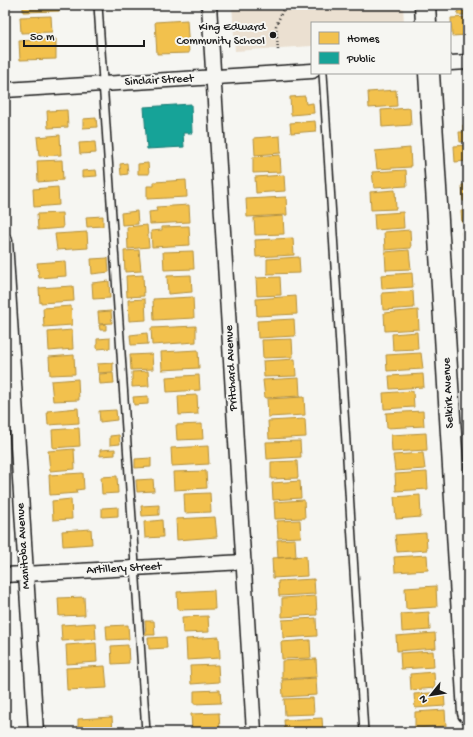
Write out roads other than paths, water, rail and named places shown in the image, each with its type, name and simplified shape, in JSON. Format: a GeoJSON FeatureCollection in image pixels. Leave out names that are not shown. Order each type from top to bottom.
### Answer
{"type":"FeatureCollection","features":[{"type":"Feature","properties":{"kind":"main road"},"geometry":{"type":"LineString","coordinates":[[425,5],[426,22]]}},
{"type":"Feature","properties":{"kind":"main road","name":"Selkirk Avenue"},"geometry":{"type":"LineString","coordinates":[[429,74],[468,713]]}},
{"type":"Feature","properties":{"kind":"street","name":"Pritchard Avenue"},"geometry":{"type":"LineString","coordinates":[[210,5],[254,732]]}},
{"type":"Feature","properties":{"kind":"street"},"geometry":{"type":"LineString","coordinates":[[451,63],[468,62]]}},
{"type":"Feature","properties":{"kind":"street","name":"Sinclair Street"},"geometry":{"type":"LineString","coordinates":[[5,90],[311,71]]}},
{"type":"Feature","properties":{"kind":"street","name":"Manitoba Avenue"},"geometry":{"type":"LineString","coordinates":[[5,241],[36,732]]}},
{"type":"Feature","properties":{"kind":"street","name":"Artillery Street"},"geometry":{"type":"LineString","coordinates":[[5,576],[244,562]]}},
{"type":"Feature","properties":{"kind":"lane"},"geometry":{"type":"LineString","coordinates":[[98,5],[146,732]]}},
{"type":"Feature","properties":{"kind":"lane"},"geometry":{"type":"LineString","coordinates":[[323,74],[364,732]]}},
{"type":"Feature","properties":{"kind":"place","name":"King Edward Community School"},"geometry":{"type":"Point","coordinates":[273,35]}}]}
